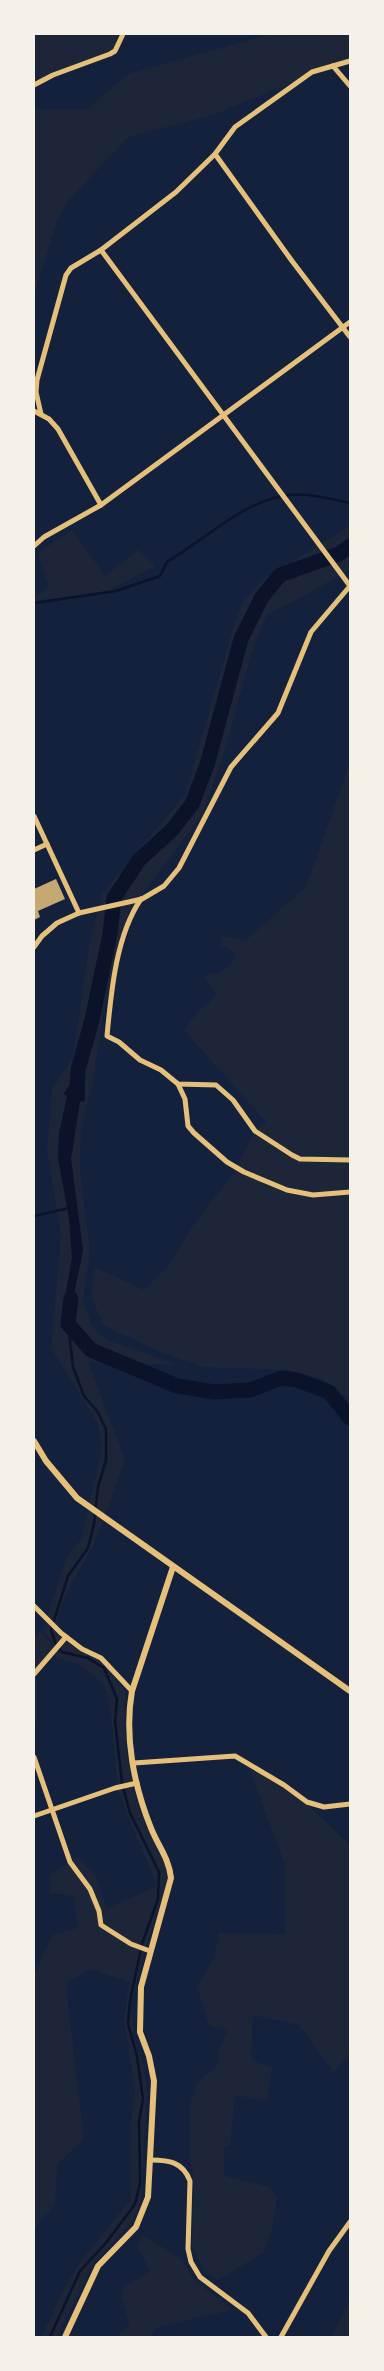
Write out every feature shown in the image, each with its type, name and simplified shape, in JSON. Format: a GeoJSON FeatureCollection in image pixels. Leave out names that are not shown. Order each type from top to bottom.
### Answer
{"type":"FeatureCollection","features":[{"type":"Feature","properties":{"kind":"street"},"geometry":{"type":"LineString","coordinates":[[34,85],[53,74],[110,54],[115,51],[123,34]]}},
{"type":"Feature","properties":{"kind":"street"},"geometry":{"type":"LineString","coordinates":[[41,414],[36,392],[37,380],[66,275],[76,264],[101,250],[165,202],[215,154],[235,127],[312,72],[350,61]]}},
{"type":"Feature","properties":{"kind":"street"},"geometry":{"type":"LineString","coordinates":[[333,66],[350,86]]}},
{"type":"Feature","properties":{"kind":"street"},"geometry":{"type":"LineString","coordinates":[[215,154],[292,261],[350,337]]}},
{"type":"Feature","properties":{"kind":"street"},"geometry":{"type":"LineString","coordinates":[[34,947],[42,936],[57,924],[79,913],[142,899],[164,886],[179,868],[231,767],[278,713],[311,632],[350,586],[101,250]]}},
{"type":"Feature","properties":{"kind":"street"},"geometry":{"type":"LineString","coordinates":[[34,546],[44,537],[101,505],[350,322]]}},
{"type":"Feature","properties":{"kind":"street"},"geometry":{"type":"LineString","coordinates":[[34,411],[41,414],[58,429],[101,505]]}},
{"type":"Feature","properties":{"kind":"street"},"geometry":{"type":"LineString","coordinates":[[34,816],[79,913]]}},
{"type":"Feature","properties":{"kind":"street"},"geometry":{"type":"LineString","coordinates":[[34,850],[47,844]]}},
{"type":"Feature","properties":{"kind":"street"},"geometry":{"type":"LineString","coordinates":[[142,899],[129,920],[123,938],[107,1036],[119,1042],[140,1060],[161,1070],[178,1084],[185,1099],[188,1126],[236,1167],[287,1190],[313,1195],[350,1192]]}},
{"type":"Feature","properties":{"kind":"street"},"geometry":{"type":"LineString","coordinates":[[178,1084],[216,1085],[233,1100],[255,1131],[300,1159],[350,1160]]}},
{"type":"Feature","properties":{"kind":"street"},"geometry":{"type":"LineString","coordinates":[[34,1441],[46,1461],[77,1498],[172,1567],[350,1691]]}},
{"type":"Feature","properties":{"kind":"street"},"geometry":{"type":"LineString","coordinates":[[65,2337],[98,2266],[136,2227],[145,2207],[150,2184],[154,2081],[153,2068],[139,2021],[141,1987],[171,1878],[168,1859],[151,1828],[137,1782],[128,1723],[132,1691],[172,1567]]}},
{"type":"Feature","properties":{"kind":"street"},"geometry":{"type":"LineString","coordinates":[[34,1606],[66,1637],[82,1649],[101,1658],[132,1691]]}},
{"type":"Feature","properties":{"kind":"street"},"geometry":{"type":"LineString","coordinates":[[34,1674],[66,1637]]}},
{"type":"Feature","properties":{"kind":"street"},"geometry":{"type":"LineString","coordinates":[[134,1763],[235,1756],[284,1785],[307,1802],[324,1807],[350,1804]]}},
{"type":"Feature","properties":{"kind":"street"},"geometry":{"type":"LineString","coordinates":[[34,1757],[70,1862],[95,1900],[101,1925],[130,1944],[150,1951]]}},
{"type":"Feature","properties":{"kind":"street"},"geometry":{"type":"LineString","coordinates":[[34,1816],[137,1782]]}},
{"type":"Feature","properties":{"kind":"street"},"geometry":{"type":"LineString","coordinates":[[151,2160],[169,2160],[178,2164],[187,2174],[190,2181],[188,2249],[191,2262],[200,2277],[248,2313],[266,2337]]}},
{"type":"Feature","properties":{"kind":"street"},"geometry":{"type":"LineString","coordinates":[[282,2337],[329,2251],[350,2222]]}},
{"type":"Feature","properties":{"kind":"shaded area"},"geometry":{"type":"Polygon","coordinates":[[[34,34],[120,34],[114,48],[34,88],[34,34]]]}},
{"type":"Feature","properties":{"kind":"shaded area"},"geometry":{"type":"Polygon","coordinates":[[[271,34],[298,36],[350,34],[350,61],[333,66],[213,115],[128,137],[70,199],[58,218],[34,295],[34,109],[87,109],[128,74],[271,34]]]}},
{"type":"Feature","properties":{"kind":"shaded area"},"geometry":{"type":"Polygon","coordinates":[[[350,526],[350,569],[299,599],[267,614],[251,654],[223,757],[202,815],[129,912],[103,1011],[93,1083],[81,1128],[80,1170],[90,1251],[83,1300],[92,1326],[107,1340],[179,1365],[88,1362],[125,1460],[95,1542],[63,1601],[58,1622],[58,1633],[83,1653],[101,1661],[126,1691],[125,1734],[135,1795],[142,1816],[167,1868],[168,1878],[140,1968],[131,2005],[134,2037],[144,2066],[147,2090],[141,2202],[132,2222],[93,2264],[57,2337],[41,2337],[67,2283],[83,2258],[131,2199],[130,2130],[135,2089],[124,2021],[129,1982],[89,1969],[68,1982],[67,1995],[84,2139],[57,2165],[55,2205],[34,2229],[34,1975],[52,1935],[78,1928],[73,1896],[50,1893],[49,1875],[77,1857],[96,1876],[107,1910],[157,1886],[118,1792],[111,1713],[104,1684],[78,1664],[56,1658],[51,1639],[42,1632],[66,1559],[82,1538],[102,1447],[98,1424],[51,1348],[61,1235],[47,1149],[52,1090],[73,1056],[90,941],[102,894],[185,795],[235,622],[244,600],[264,579],[350,526]]]}},
{"type":"Feature","properties":{"kind":"shaded area"},"geometry":{"type":"Polygon","coordinates":[[[72,530],[105,576],[138,550],[155,566],[108,591],[34,600],[34,597],[49,588],[38,553],[72,530]]]}},
{"type":"Feature","properties":{"kind":"shaded area"},"geometry":{"type":"Polygon","coordinates":[[[350,762],[350,1400],[323,1379],[287,1370],[204,1367],[164,1354],[103,1325],[91,1296],[95,1267],[144,1290],[169,1265],[194,1224],[233,1174],[255,1131],[266,1122],[184,1030],[199,1010],[207,1006],[216,994],[205,978],[208,973],[220,972],[235,959],[235,953],[220,945],[222,936],[245,941],[306,887],[350,762]]]}},
{"type":"Feature","properties":{"kind":"shaded area"},"geometry":{"type":"Polygon","coordinates":[[[78,1070],[82,1078],[85,1078],[85,1101],[80,1102],[71,1159],[83,1250],[68,1324],[64,1302],[72,1258],[69,1219],[58,1158],[59,1133],[67,1096],[63,1094],[77,1076],[78,1070]]]}},
{"type":"Feature","properties":{"kind":"shaded area"},"geometry":{"type":"Polygon","coordinates":[[[40,1632],[50,1642],[54,1655],[37,1675],[37,1719],[34,1723],[34,1638],[40,1632]]]}},
{"type":"Feature","properties":{"kind":"shaded area"},"geometry":{"type":"Polygon","coordinates":[[[247,1763],[302,1801],[327,1822],[350,1846],[350,2053],[334,2073],[299,2025],[253,2015],[251,2060],[272,2068],[267,2101],[235,2095],[230,2145],[224,2148],[224,2176],[270,2187],[277,2198],[273,2225],[264,2252],[219,2280],[205,2273],[192,2246],[194,2181],[190,2160],[190,2105],[196,2084],[217,2065],[219,2048],[228,2031],[209,2026],[197,1987],[214,1958],[219,1933],[285,1934],[285,1865],[247,1763]]]}},
{"type":"Feature","properties":{"kind":"shaded area"},"geometry":{"type":"Polygon","coordinates":[[[143,2235],[181,2259],[193,2279],[233,2310],[158,2327],[150,2337],[117,2337],[130,2325],[121,2297],[124,2287],[150,2271],[137,2246],[143,2235]]]}},
{"type":"Feature","properties":{"kind":"shaded area"},"geometry":{"type":"Polygon","coordinates":[[[350,2300],[350,2337],[331,2337],[350,2300]]]}},
{"type":"Feature","properties":{"kind":"building"},"geometry":{"type":"Polygon","coordinates":[[[56,879],[65,899],[38,911],[40,917],[34,920],[34,889],[56,879]]]}},
{"type":"Feature","properties":{"kind":"waterway"},"geometry":{"type":"LineString","coordinates":[[34,603],[116,591],[160,576],[167,562],[241,512],[273,498],[304,495],[350,503]]}},
{"type":"Feature","properties":{"kind":"waterway"},"geometry":{"type":"LineString","coordinates":[[77,1089],[78,1070],[92,1020],[110,934],[114,898],[139,860],[172,830],[192,804],[207,765],[241,639],[262,597],[280,575],[339,554],[350,546]]}},
{"type":"Feature","properties":{"kind":"waterway"},"geometry":{"type":"LineString","coordinates":[[34,1216],[69,1208]]}},
{"type":"Feature","properties":{"kind":"waterway"},"geometry":{"type":"LineString","coordinates":[[71,1299],[68,1324],[91,1350],[177,1386],[214,1392],[250,1390],[282,1378],[297,1380],[329,1392],[350,1418]]}},
{"type":"Feature","properties":{"kind":"waterway"},"geometry":{"type":"LineString","coordinates":[[50,2337],[80,2271],[106,2243],[135,2204],[140,2183],[139,2121],[143,2099],[137,2056],[128,2024],[130,2001],[142,1944],[158,1899],[159,1872],[130,1813],[122,1783],[115,1721],[117,1699],[104,1668],[88,1658],[62,1652],[56,1645],[51,1630],[68,1576],[88,1548],[94,1524],[98,1487],[106,1460],[106,1429],[97,1411],[84,1396],[73,1367],[68,1324]]}}]}
